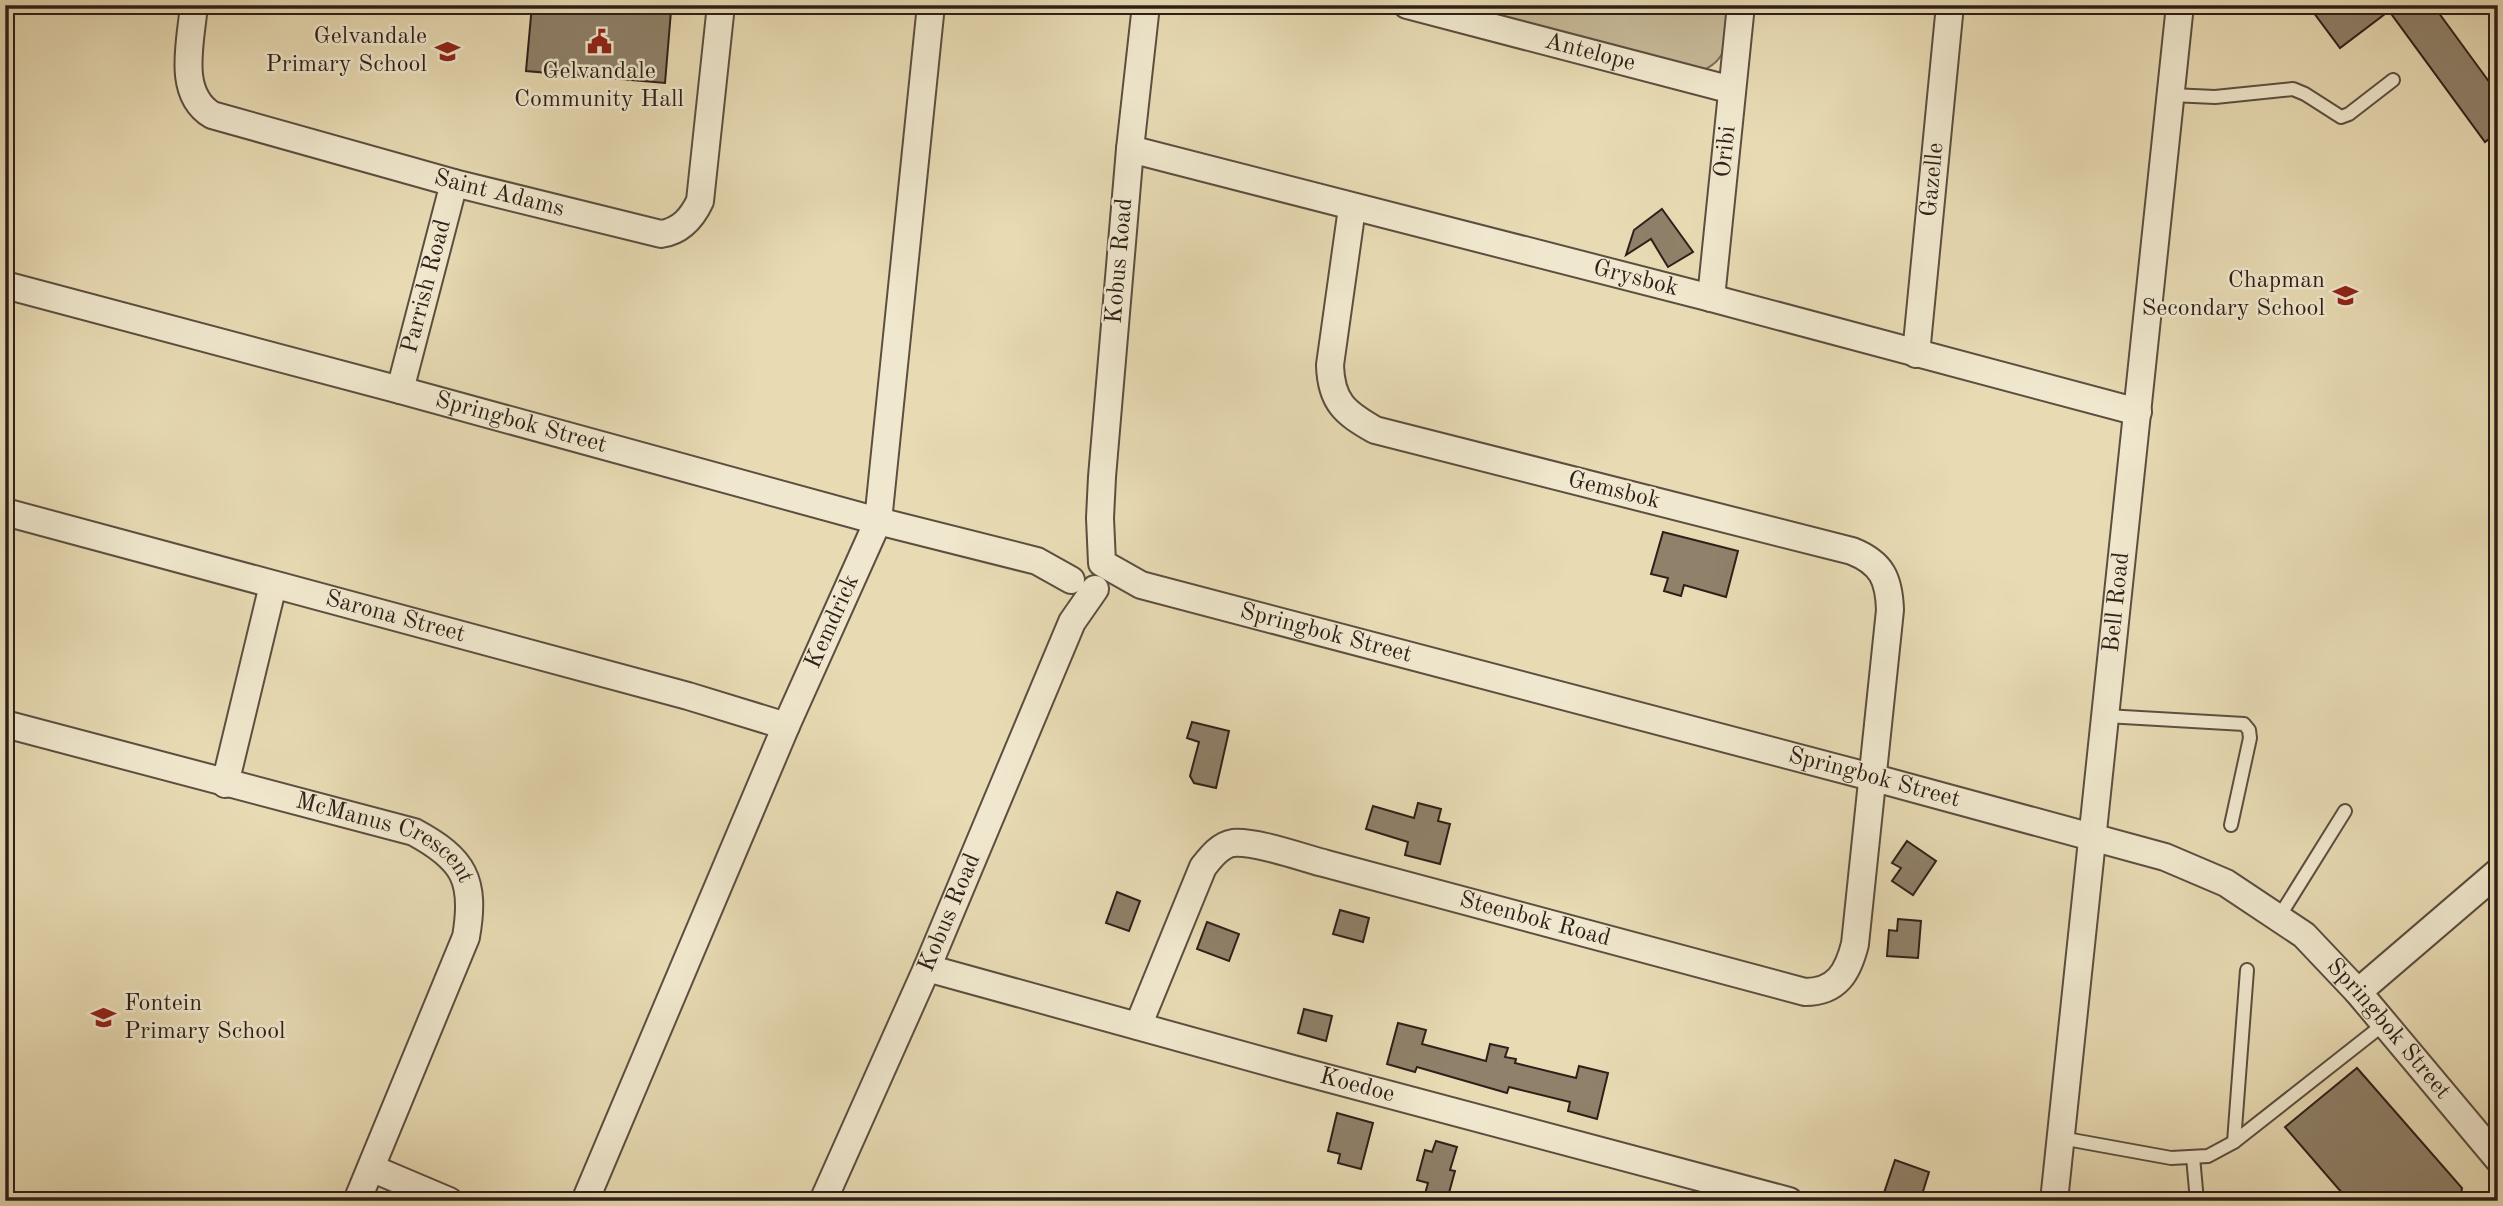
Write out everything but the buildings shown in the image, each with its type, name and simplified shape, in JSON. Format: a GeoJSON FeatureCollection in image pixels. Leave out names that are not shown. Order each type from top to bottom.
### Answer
{"type":"FeatureCollection","features":[{"type":"Feature","properties":{"kind":"street","name":"Saint Adams"},"geometry":{"type":"LineString","coordinates":[[194,5],[190,89],[203,109],[212,115],[454,183],[661,234],[681,227],[694,212],[703,183],[721,5]]}},
{"type":"Feature","properties":{"kind":"street","name":"Kemdrick"},"geometry":{"type":"LineString","coordinates":[[585,1201],[786,726],[878,521],[930,5]]}},
{"type":"Feature","properties":{"kind":"street","name":"Kobus Road"},"geometry":{"type":"LineString","coordinates":[[823,1201],[927,968],[1072,622],[1086,574],[1100,518],[1130,149],[1146,5]]}},
{"type":"Feature","properties":{"kind":"street","name":"Antelope"},"geometry":{"type":"LineString","coordinates":[[1407,5],[1732,90]]}},
{"type":"Feature","properties":{"kind":"street","name":"Oribi"},"geometry":{"type":"LineString","coordinates":[[1712,298],[1741,5]]}},
{"type":"Feature","properties":{"kind":"street","name":"Gazelle"},"geometry":{"type":"LineString","coordinates":[[1916,354],[1950,5]]}},
{"type":"Feature","properties":{"kind":"street","name":"Bell Road"},"geometry":{"type":"LineString","coordinates":[[2054,1201],[2179,5]]}},
{"type":"Feature","properties":{"kind":"street","name":"Grysbok"},"geometry":{"type":"LineString","coordinates":[[1130,149],[1712,298],[2138,412]]}},
{"type":"Feature","properties":{"kind":"street","name":"Parrish Road"},"geometry":{"type":"LineString","coordinates":[[400,390],[454,183]]}},
{"type":"Feature","properties":{"kind":"street","name":"Gemsbok"},"geometry":{"type":"LineString","coordinates":[[1352,208],[1330,365],[1331,382],[1336,397],[1354,418],[1375,430],[1852,551],[1876,564],[1886,580],[1889,610],[1871,777]]}},
{"type":"Feature","properties":{"kind":"street","name":"Springbok Street"},"geometry":{"type":"LineString","coordinates":[[5,285],[878,521],[1086,574],[1141,585],[1871,777],[2092,837],[2194,868],[2243,893],[2304,935],[2358,992],[2498,1158]]}},
{"type":"Feature","properties":{"kind":"street","name":"Sarona Street"},"geometry":{"type":"LineString","coordinates":[[5,512],[688,696],[786,726]]}},
{"type":"Feature","properties":{"kind":"street"},"geometry":{"type":"LineString","coordinates":[[225,784],[272,585]]}},
{"type":"Feature","properties":{"kind":"street","name":"McManus Crescent"},"geometry":{"type":"LineString","coordinates":[[5,724],[414,832],[439,845],[455,858],[466,879],[470,913],[466,937],[357,1201]]}},
{"type":"Feature","properties":{"kind":"street","name":"Steenbok Road"},"geometry":{"type":"LineString","coordinates":[[1138,1026],[1203,867],[1219,849],[1234,843],[1327,864],[1805,992],[1819,992],[1836,982],[1851,961],[1855,944],[1871,777]]}},
{"type":"Feature","properties":{"kind":"street"},"geometry":{"type":"LineString","coordinates":[[2358,992],[2498,872]]}},
{"type":"Feature","properties":{"kind":"street","name":"Koedoe"},"geometry":{"type":"LineString","coordinates":[[927,968],[1714,1191],[1789,1201]]}},
{"type":"Feature","properties":{"kind":"street"},"geometry":{"type":"LineString","coordinates":[[371,1168],[449,1201]]}},
{"type":"Feature","properties":{"kind":"lane"},"geometry":{"type":"LineString","coordinates":[[2171,95],[2215,97],[2293,89],[2341,117],[2349,114],[2393,80]]}},
{"type":"Feature","properties":{"kind":"lane"},"geometry":{"type":"LineString","coordinates":[[2106,716],[2244,724],[2249,730],[2250,738],[2231,825]]}},
{"type":"Feature","properties":{"kind":"lane"},"geometry":{"type":"LineString","coordinates":[[2279,917],[2345,811]]}},
{"type":"Feature","properties":{"kind":"lane"},"geometry":{"type":"LineString","coordinates":[[2234,1142],[2247,970]]}},
{"type":"Feature","properties":{"kind":"lane"},"geometry":{"type":"LineString","coordinates":[[2061,1138],[2171,1158],[2208,1156],[2234,1142],[2384,1024]]}},
{"type":"Feature","properties":{"kind":"lane"},"geometry":{"type":"LineString","coordinates":[[2193,1157],[2197,1201]]}},
{"type":"Feature","properties":{"kind":"shaded area"},"geometry":{"type":"Polygon","coordinates":[[[1448,5],[1730,5],[1728,35],[1723,53],[1710,66],[1700,71],[1448,5]]]}},
{"type":"Feature","properties":{"kind":"place","name":"Gelvandale Community Hall"},"geometry":{"type":"Point","coordinates":[599,41]}},
{"type":"Feature","properties":{"kind":"place","name":"Gelvandale Primary School"},"geometry":{"type":"Point","coordinates":[447,51]}},
{"type":"Feature","properties":{"kind":"place","name":"Chapman Secondary School"},"geometry":{"type":"Point","coordinates":[2345,295]}},
{"type":"Feature","properties":{"kind":"place","name":"Fontein Primary School"},"geometry":{"type":"Point","coordinates":[104,1018]}}]}
